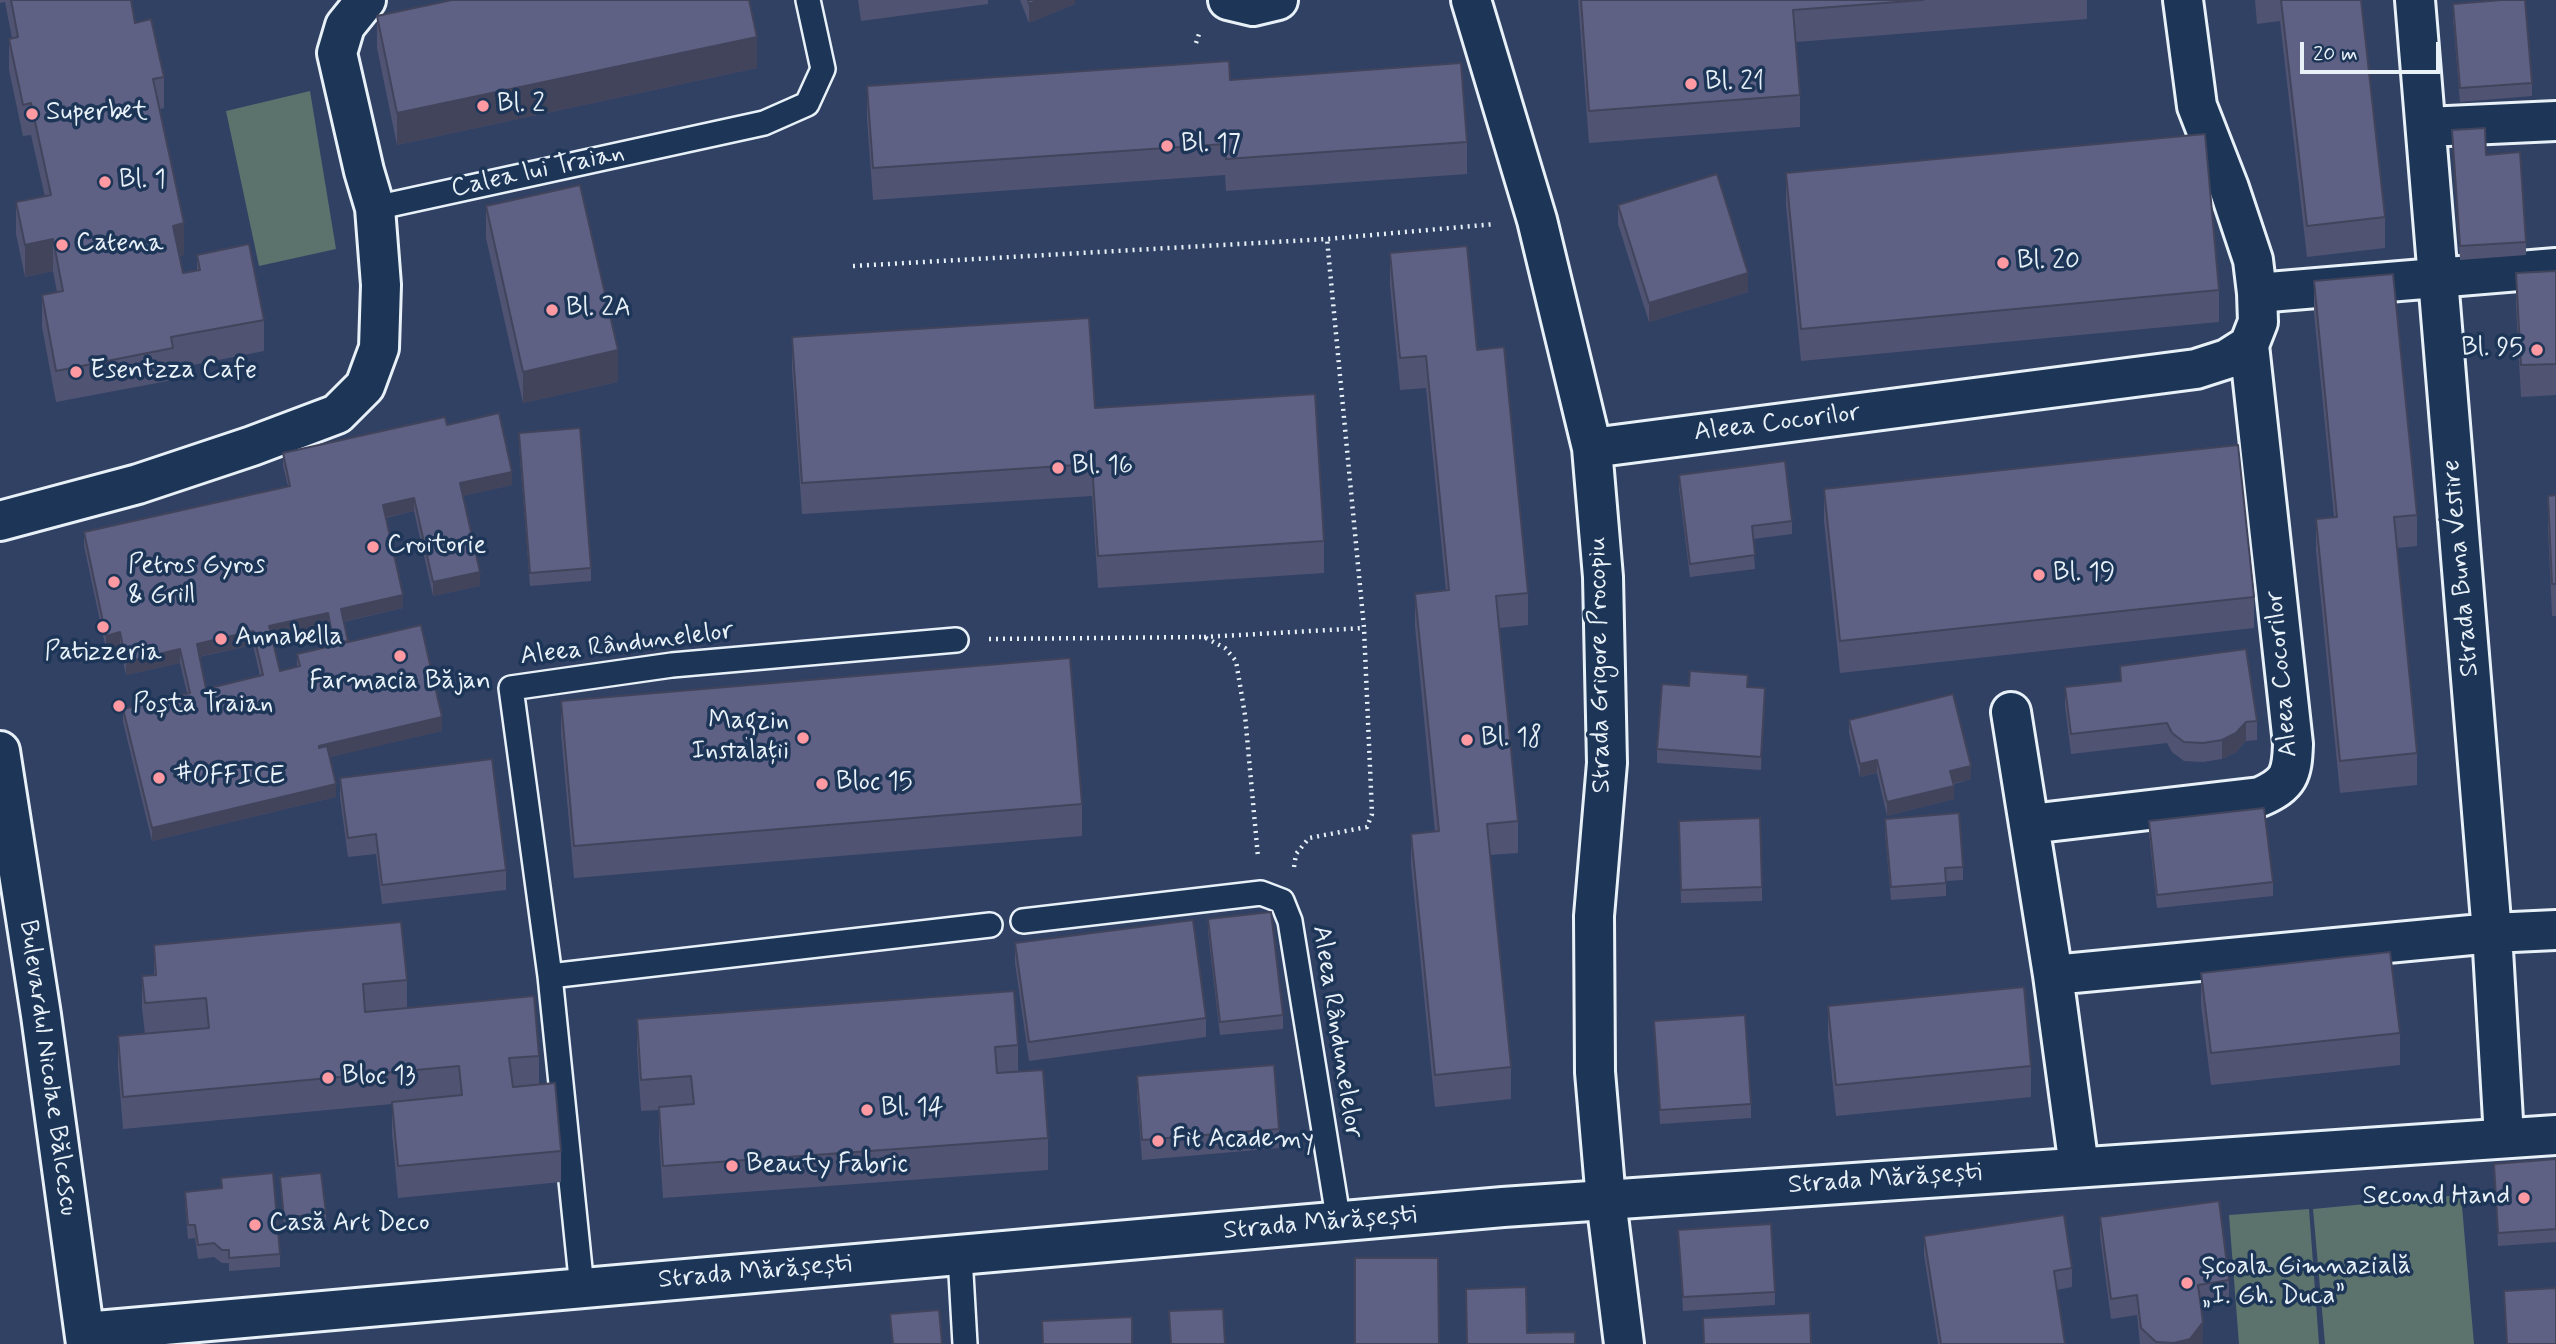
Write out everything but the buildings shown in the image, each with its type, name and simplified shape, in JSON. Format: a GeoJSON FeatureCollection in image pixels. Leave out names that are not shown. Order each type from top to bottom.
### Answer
{"type":"FeatureCollection","features":[{"type":"Feature","properties":{"kind":"street"},"geometry":{"type":"LineString","coordinates":[[0,521],[138,484],[337,414],[365,386],[379,348],[381,285],[375,208],[337,53],[345,26],[366,0]]}},
{"type":"Feature","properties":{"kind":"street"},"geometry":{"type":"LineString","coordinates":[[1228,0],[1253,6],[1278,0]]}},
{"type":"Feature","properties":{"kind":"street","name":"Strada Grigore Procopiu"},"geometry":{"type":"LineString","coordinates":[[1471,0],[1538,220],[1592,448],[1603,578],[1606,750],[1594,916],[1595,1072],[1606,1200],[1624,1344]]}},
{"type":"Feature","properties":{"kind":"street","name":"Aleea Cocorilor"},"geometry":{"type":"LineString","coordinates":[[2030,824],[2260,797],[2280,788],[2292,769],[2290,716],[2249,345],[2258,322],[2253,260],[2197,106],[2183,0]]}},
{"type":"Feature","properties":{"kind":"street","name":"Strada Buna Vestire"},"geometry":{"type":"LineString","coordinates":[[2416,0],[2492,933],[2504,1137]]}},
{"type":"Feature","properties":{"kind":"street"},"geometry":{"type":"LineString","coordinates":[[2426,127],[2556,121]]}},
{"type":"Feature","properties":{"kind":"street"},"geometry":{"type":"LineString","coordinates":[[2257,293],[2556,268]]}},
{"type":"Feature","properties":{"kind":"street","name":"Aleea Cocorilor"},"geometry":{"type":"LineString","coordinates":[[1592,448],[2196,369],[2227,359],[2249,345]]}},
{"type":"Feature","properties":{"kind":"street"},"geometry":{"type":"LineString","coordinates":[[2011,712],[2053,975],[2079,1167]]}},
{"type":"Feature","properties":{"kind":"street","name":"Bulevardul Nicolae Bălcescu"},"geometry":{"type":"LineString","coordinates":[[0,751],[41,1015],[86,1338]]}},
{"type":"Feature","properties":{"kind":"street"},"geometry":{"type":"LineString","coordinates":[[2053,975],[2492,933],[2556,930]]}},
{"type":"Feature","properties":{"kind":"street","name":"Strada Mărășești"},"geometry":{"type":"LineString","coordinates":[[86,1338],[582,1288],[1606,1200],[2556,1135]]}},
{"type":"Feature","properties":{"kind":"lane","name":"Calea lui Traian"},"geometry":{"type":"LineString","coordinates":[[375,208],[764,123],[807,104],[823,69],[808,0]]}},
{"type":"Feature","properties":{"kind":"lane","name":"Aleea Rândunelelor"},"geometry":{"type":"LineString","coordinates":[[582,1288],[550,976],[511,688],[672,664],[956,640]]}},
{"type":"Feature","properties":{"kind":"lane","name":"Aleea Rândunelelor"},"geometry":{"type":"LineString","coordinates":[[1261,893],[1282,901],[1290,920],[1339,1223]]}},
{"type":"Feature","properties":{"kind":"lane"},"geometry":{"type":"LineString","coordinates":[[1024,921],[1261,893]]}},
{"type":"Feature","properties":{"kind":"lane"},"geometry":{"type":"LineString","coordinates":[[550,976],[990,925]]}},
{"type":"Feature","properties":{"kind":"lane"},"geometry":{"type":"LineString","coordinates":[[960,1256],[965,1344]]}},
{"type":"Feature","properties":{"kind":"path"},"geometry":{"type":"LineString","coordinates":[[853,266],[1328,239],[1538,220]]}},
{"type":"Feature","properties":{"kind":"path"},"geometry":{"type":"LineString","coordinates":[[1290,920],[1296,854],[1309,838],[1367,827],[1372,814],[1364,628],[1328,239]]}},
{"type":"Feature","properties":{"kind":"path"},"geometry":{"type":"LineString","coordinates":[[956,640],[1204,637],[1364,628]]}},
{"type":"Feature","properties":{"kind":"path"},"geometry":{"type":"LineString","coordinates":[[1204,637],[1225,648],[1236,661],[1245,715],[1261,893]]}},
{"type":"Feature","properties":{"kind":"green space"},"geometry":{"type":"Polygon","coordinates":[[[310,91],[336,249],[259,266],[226,111],[310,91]]]}},
{"type":"Feature","properties":{"kind":"green space"},"geometry":{"type":"Polygon","coordinates":[[[2461,1195],[2474,1344],[2325,1344],[2313,1209],[2461,1195]]]}},
{"type":"Feature","properties":{"kind":"green space"},"geometry":{"type":"Polygon","coordinates":[[[2309,1209],[2319,1344],[2239,1344],[2229,1215],[2309,1209]]]}},
{"type":"Feature","properties":{"kind":"place","name":"Bl. 21"},"geometry":{"type":"Point","coordinates":[1691,84]}},
{"type":"Feature","properties":{"kind":"place","name":"Bl. 2"},"geometry":{"type":"Point","coordinates":[483,106]}},
{"type":"Feature","properties":{"kind":"place","name":"Superbet"},"geometry":{"type":"Point","coordinates":[32,114]}},
{"type":"Feature","properties":{"kind":"place","name":"Bl. 17"},"geometry":{"type":"Point","coordinates":[1167,146]}},
{"type":"Feature","properties":{"kind":"place","name":"Bl. 1"},"geometry":{"type":"Point","coordinates":[105,182]}},
{"type":"Feature","properties":{"kind":"place","name":"Catena"},"geometry":{"type":"Point","coordinates":[62,245]}},
{"type":"Feature","properties":{"kind":"place","name":"Bl. 20"},"geometry":{"type":"Point","coordinates":[2003,263]}},
{"type":"Feature","properties":{"kind":"place","name":"Bl. 2A"},"geometry":{"type":"Point","coordinates":[552,310]}},
{"type":"Feature","properties":{"kind":"place","name":"Bl. 95"},"geometry":{"type":"Point","coordinates":[2537,350]}},
{"type":"Feature","properties":{"kind":"place","name":"Esentzza Cafe"},"geometry":{"type":"Point","coordinates":[76,372]}},
{"type":"Feature","properties":{"kind":"place","name":"Bl. 16"},"geometry":{"type":"Point","coordinates":[1058,468]}},
{"type":"Feature","properties":{"kind":"place","name":"Croitorie"},"geometry":{"type":"Point","coordinates":[373,547]}},
{"type":"Feature","properties":{"kind":"place","name":"Bl. 19"},"geometry":{"type":"Point","coordinates":[2039,575]}},
{"type":"Feature","properties":{"kind":"place","name":"Petros Gyros & Grill"},"geometry":{"type":"Point","coordinates":[114,582]}},
{"type":"Feature","properties":{"kind":"place","name":"Patizzeria"},"geometry":{"type":"Point","coordinates":[103,627]}},
{"type":"Feature","properties":{"kind":"place","name":"Annabella"},"geometry":{"type":"Point","coordinates":[221,639]}},
{"type":"Feature","properties":{"kind":"place","name":"Farmacia Băjan"},"geometry":{"type":"Point","coordinates":[400,656]}},
{"type":"Feature","properties":{"kind":"place","name":"Poșta Traian"},"geometry":{"type":"Point","coordinates":[119,706]}},
{"type":"Feature","properties":{"kind":"place","name":"Magzin Instalații"},"geometry":{"type":"Point","coordinates":[803,738]}},
{"type":"Feature","properties":{"kind":"place","name":"Bl. 18"},"geometry":{"type":"Point","coordinates":[1467,740]}},
{"type":"Feature","properties":{"kind":"place","name":"#OFFICE"},"geometry":{"type":"Point","coordinates":[159,778]}},
{"type":"Feature","properties":{"kind":"place","name":"Bloc 15"},"geometry":{"type":"Point","coordinates":[822,784]}},
{"type":"Feature","properties":{"kind":"place","name":"Bloc 13"},"geometry":{"type":"Point","coordinates":[328,1078]}},
{"type":"Feature","properties":{"kind":"place","name":"Bl. 14"},"geometry":{"type":"Point","coordinates":[867,1110]}},
{"type":"Feature","properties":{"kind":"place","name":"Fit Academy"},"geometry":{"type":"Point","coordinates":[1158,1141]}},
{"type":"Feature","properties":{"kind":"place","name":"Beauty Fabric"},"geometry":{"type":"Point","coordinates":[732,1166]}},
{"type":"Feature","properties":{"kind":"place","name":"Second Hand"},"geometry":{"type":"Point","coordinates":[2524,1198]}},
{"type":"Feature","properties":{"kind":"place","name":"Casă Art Deco"},"geometry":{"type":"Point","coordinates":[255,1225]}},
{"type":"Feature","properties":{"kind":"place","name":"Școala Gimnazială „I. Gh. Duca”"},"geometry":{"type":"Point","coordinates":[2187,1283]}}]}
